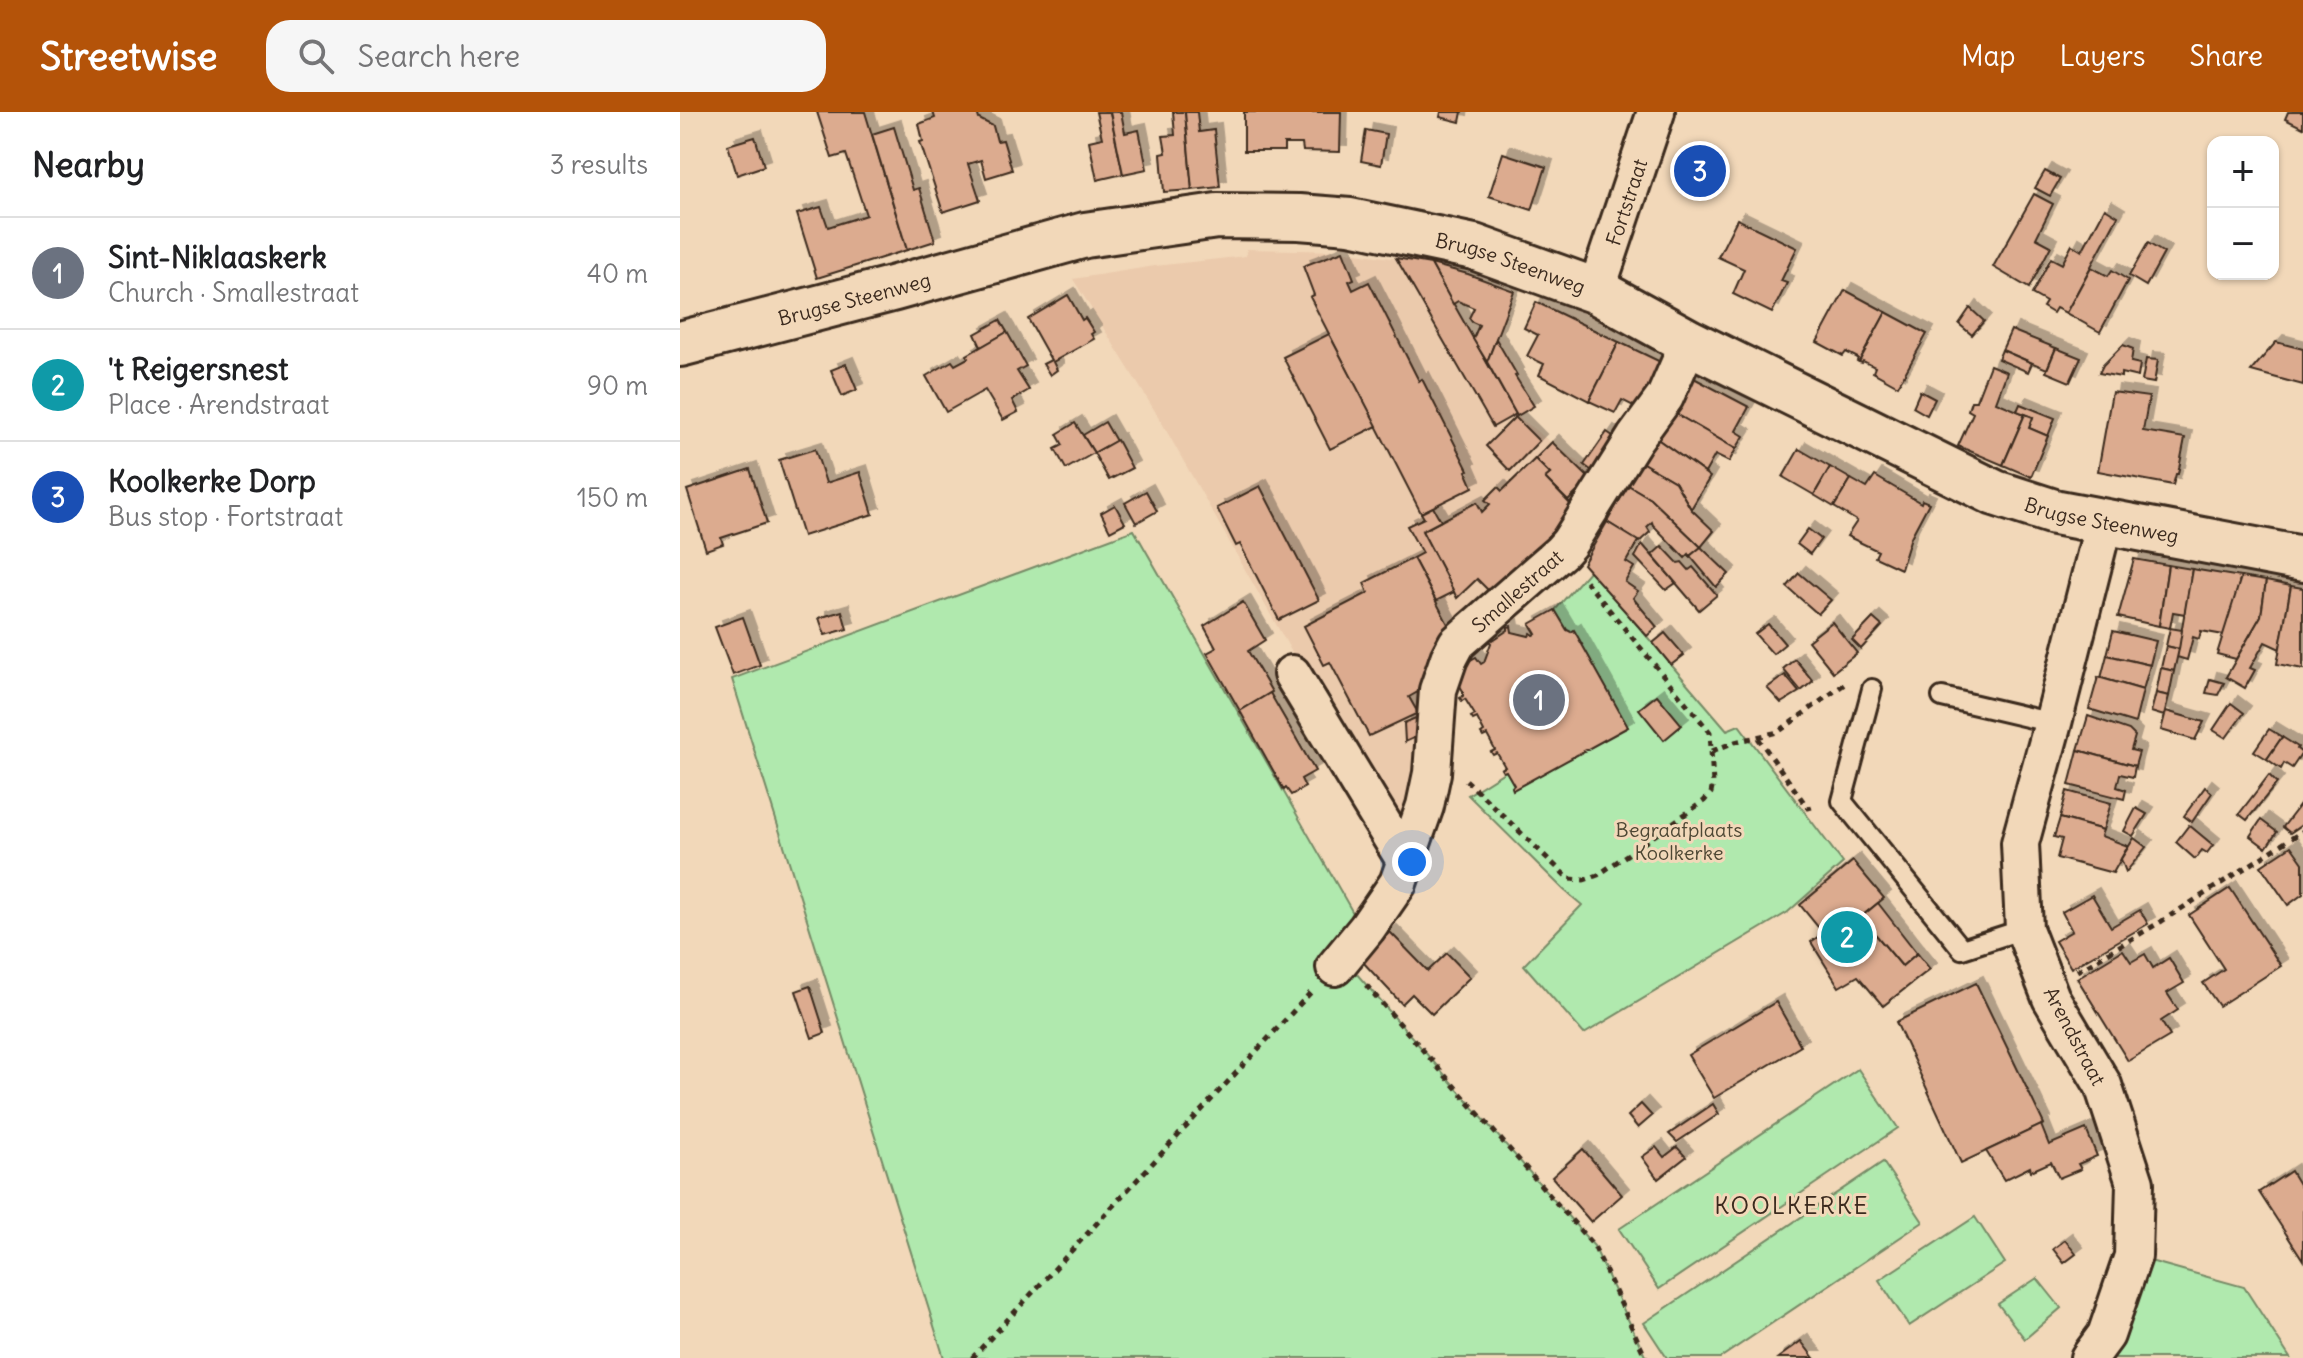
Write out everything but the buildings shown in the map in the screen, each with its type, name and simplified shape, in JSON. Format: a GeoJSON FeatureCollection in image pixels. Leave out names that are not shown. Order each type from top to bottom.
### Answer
{"type":"FeatureCollection","features":[{"type":"Feature","properties":{"kind":"main road","name":"Brugse Steenweg"},"geometry":{"type":"LineString","coordinates":[[680,344],[1085,235],[1217,216],[1350,221],[1474,247],[1596,291],[1689,342],[1995,493],[2054,512],[2303,559]]}},
{"type":"Feature","properties":{"kind":"street","name":"Fortstraat"},"geometry":{"type":"LineString","coordinates":[[1596,291],[1656,112]]}},
{"type":"Feature","properties":{"kind":"street","name":"Smallestraat"},"geometry":{"type":"LineString","coordinates":[[1338,962],[1367,928],[1398,883],[1406,862],[1425,806],[1434,750],[1438,690],[1457,643],[1561,552],[1665,397],[1689,342]]}},
{"type":"Feature","properties":{"kind":"street","name":"Arendstraat"},"geometry":{"type":"LineString","coordinates":[[2089,1358],[2106,1335],[2133,1256],[2135,1183],[2103,1085],[2051,998],[2024,929],[2020,843],[2104,522]]}},
{"type":"Feature","properties":{"kind":"street"},"geometry":{"type":"LineString","coordinates":[[1292,674],[1406,862]]}},
{"type":"Feature","properties":{"kind":"lane"},"geometry":{"type":"LineString","coordinates":[[1872,689],[1842,801],[1962,949],[2024,929]]}},
{"type":"Feature","properties":{"kind":"lane"},"geometry":{"type":"LineString","coordinates":[[1942,697],[2053,723]]}},
{"type":"Feature","properties":{"kind":"path"},"geometry":{"type":"LineString","coordinates":[[1434,750],[1569,879],[1584,880],[1598,875],[1711,793],[1710,732],[1561,552]]}},
{"type":"Feature","properties":{"kind":"path"},"geometry":{"type":"LineString","coordinates":[[1712,751],[1778,732],[1846,683],[1872,689]]}},
{"type":"Feature","properties":{"kind":"path"},"geometry":{"type":"LineString","coordinates":[[1758,738],[1808,808],[1842,801]]}},
{"type":"Feature","properties":{"kind":"path"},"geometry":{"type":"LineString","coordinates":[[2047,986],[2113,951],[2303,831]]}},
{"type":"Feature","properties":{"kind":"path"},"geometry":{"type":"LineString","coordinates":[[972,1358],[1338,962],[1594,1246],[1646,1358]]}},
{"type":"Feature","properties":{"kind":"shaded area"},"geometry":{"type":"Polygon","coordinates":[[[1247,249],[1343,251],[1431,264],[1517,416],[1599,476],[1547,536],[1550,540],[1518,565],[1439,639],[1430,655],[1424,670],[1419,763],[1399,841],[1158,416],[1073,279],[1246,256],[1247,249]]]}},
{"type":"Feature","properties":{"kind":"green space"},"geometry":{"type":"Polygon","coordinates":[[[1134,530],[1353,913],[1367,928],[1342,957],[1594,1246],[1646,1358],[944,1358],[732,679],[1134,530]]]}},
{"type":"Feature","properties":{"kind":"green space","name":"Begraafplaats Koolkerke"},"geometry":{"type":"Polygon","coordinates":[[[1590,570],[1727,730],[1739,725],[1843,863],[1788,912],[1584,1034],[1524,965],[1582,905],[1468,795],[1506,771],[1513,789],[1628,727],[1574,631],[1567,630],[1555,610],[1590,570]]]}},
{"type":"Feature","properties":{"kind":"green space"},"geometry":{"type":"Polygon","coordinates":[[[1858,1069],[1898,1128],[1659,1289],[1619,1229],[1858,1069]]]}},
{"type":"Feature","properties":{"kind":"green space"},"geometry":{"type":"Polygon","coordinates":[[[1883,1162],[1923,1222],[1720,1358],[1667,1358],[1644,1323],[1883,1162]]]}},
{"type":"Feature","properties":{"kind":"green space"},"geometry":{"type":"Polygon","coordinates":[[[1975,1217],[2005,1263],[1909,1326],[1879,1280],[1975,1217]]]}},
{"type":"Feature","properties":{"kind":"green space"},"geometry":{"type":"Polygon","coordinates":[[[2150,1261],[2244,1287],[2290,1358],[2111,1358],[2150,1261]]]}},
{"type":"Feature","properties":{"kind":"green space"},"geometry":{"type":"Polygon","coordinates":[[[2037,1278],[2061,1308],[2025,1339],[1998,1304],[2037,1278]]]}},
{"type":"Feature","properties":{"kind":"place","name":"Koolkerke Dorp"},"geometry":{"type":"Point","coordinates":[1700,171]}},
{"type":"Feature","properties":{"kind":"place","name":"Sint-Niklaaskerk"},"geometry":{"type":"Point","coordinates":[1539,700]}},
{"type":"Feature","properties":{"kind":"place","name":"'t Reigersnest"},"geometry":{"type":"Point","coordinates":[1847,937]}},
{"type":"Feature","properties":{"kind":"district","name":"KOOLKERKE"},"geometry":{"type":"Point","coordinates":[1792,1205]}}]}
